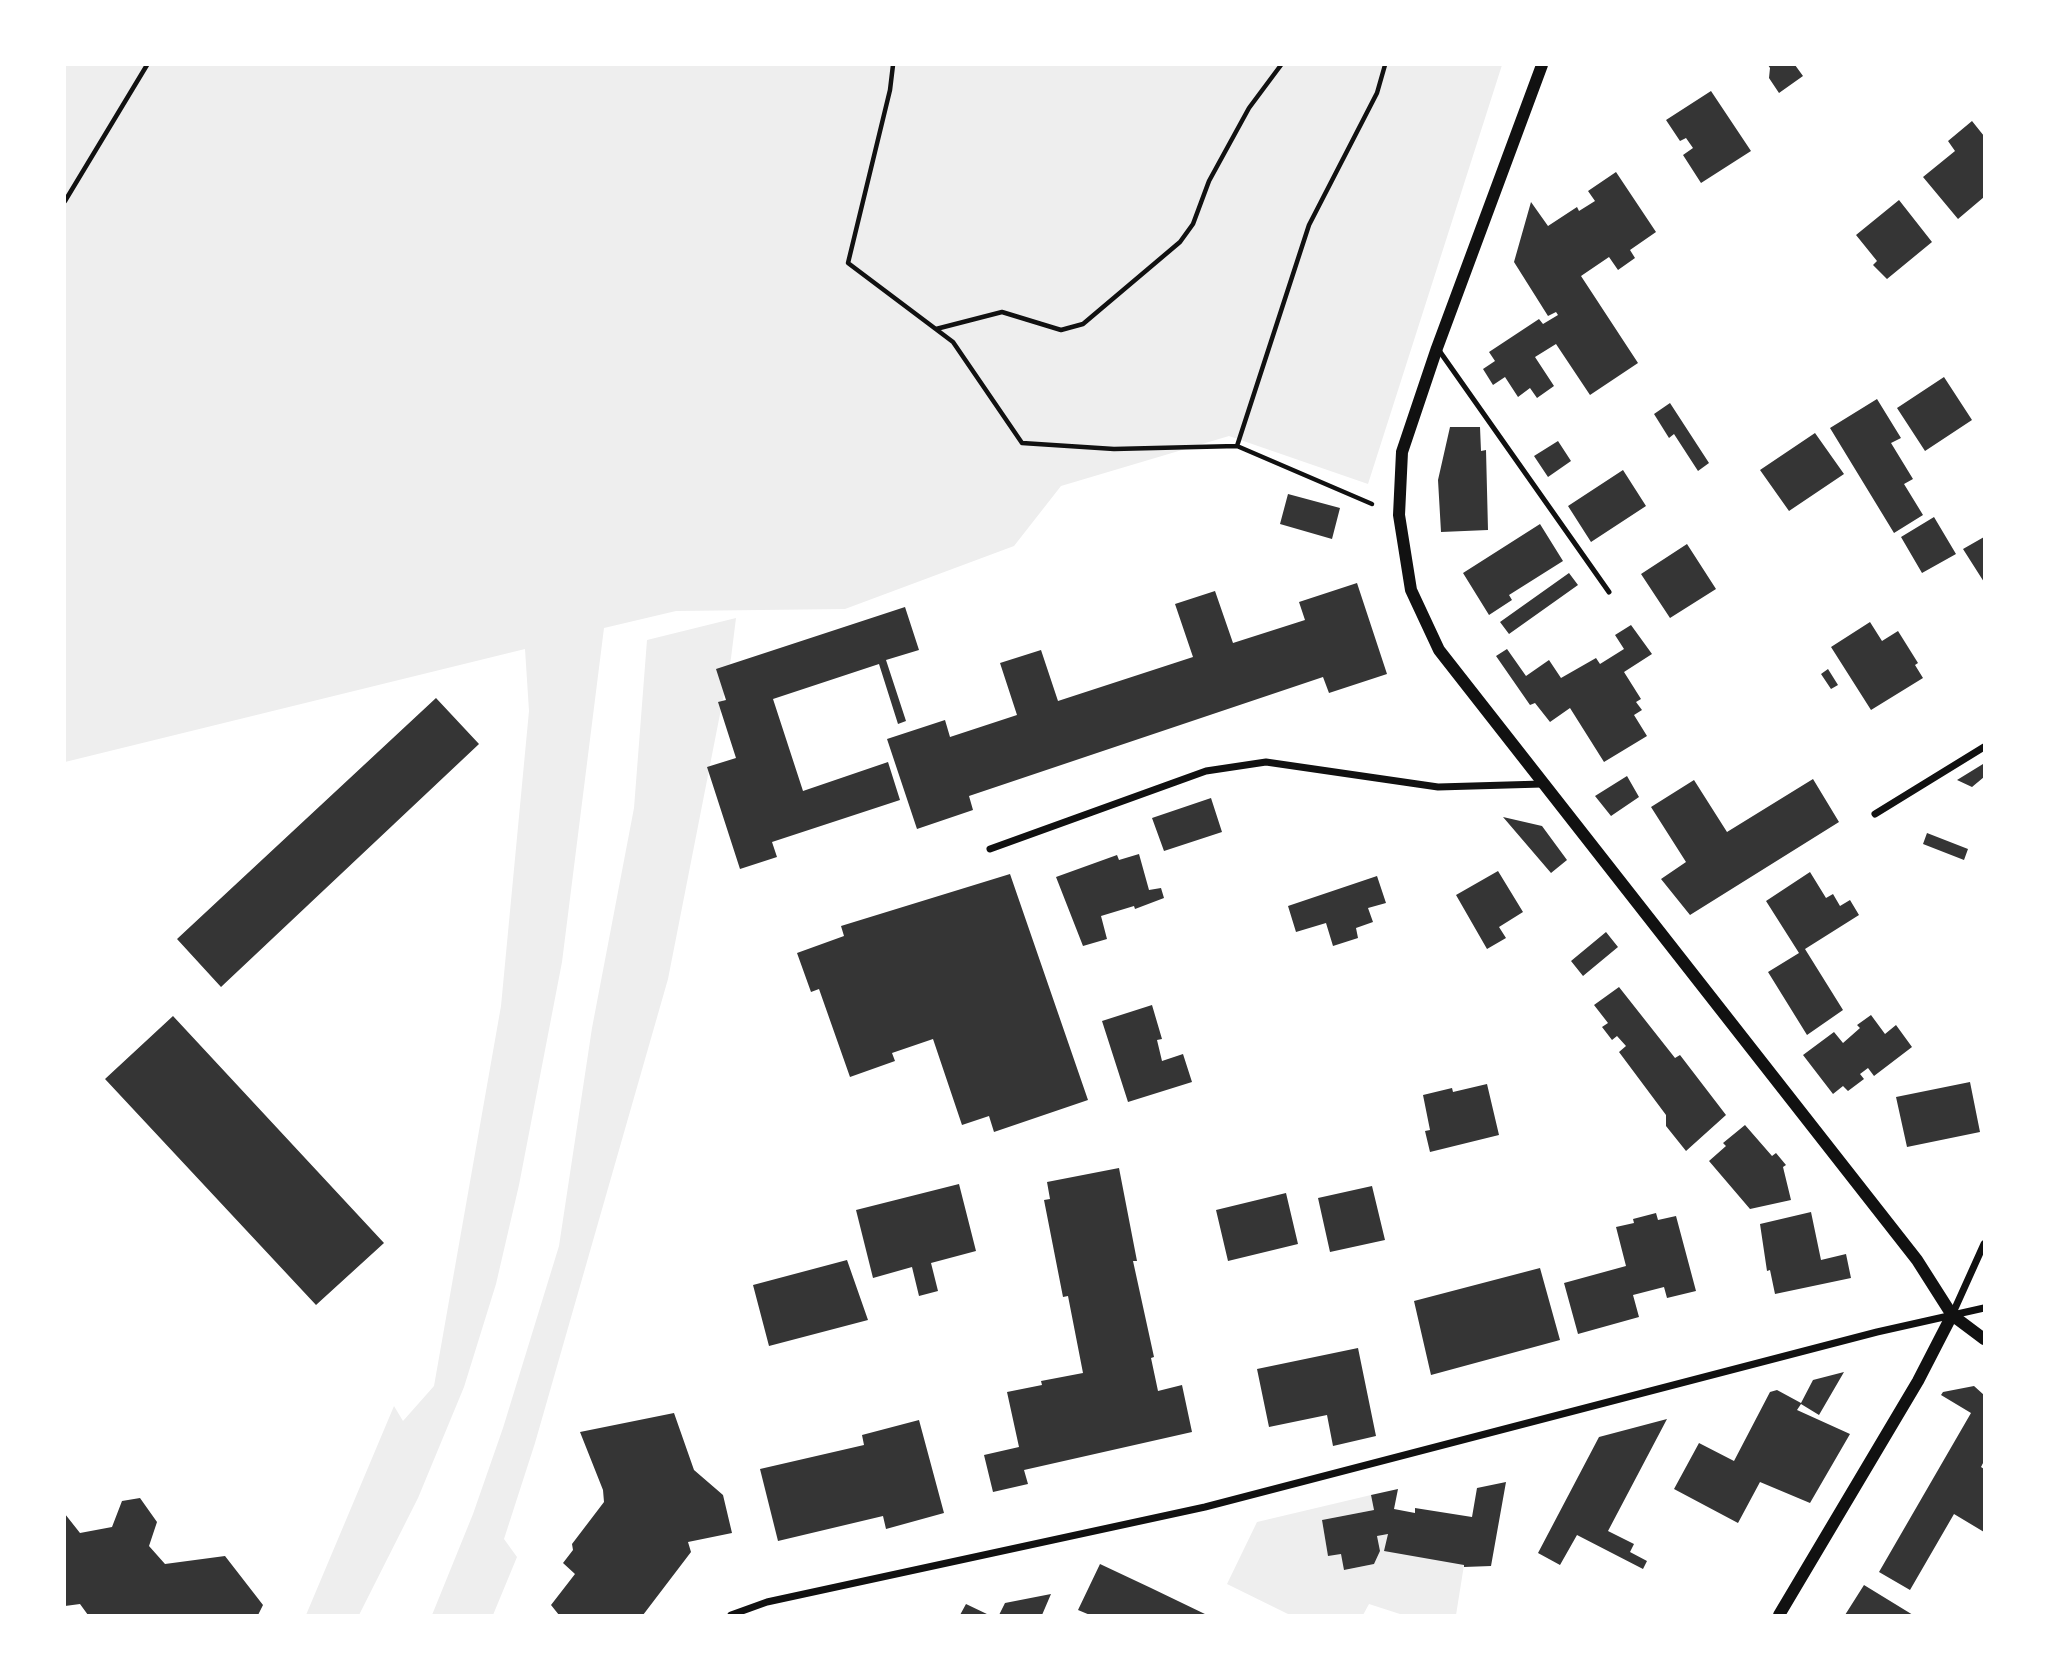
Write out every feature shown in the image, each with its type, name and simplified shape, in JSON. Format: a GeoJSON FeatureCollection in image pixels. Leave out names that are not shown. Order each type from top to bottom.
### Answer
{"type":"FeatureCollection","features":[{"type":"Feature","properties":{"kind":"street"},"geometry":{"type":"LineString","coordinates":[[1542,65],[1437,348],[1402,452],[1399,515],[1411,590],[1439,650],[1912,1253],[1952,1315],[1984,1339]]}},
{"type":"Feature","properties":{"kind":"street"},"geometry":{"type":"LineString","coordinates":[[1875,814],[1984,747]]}},
{"type":"Feature","properties":{"kind":"street"},"geometry":{"type":"LineString","coordinates":[[990,849],[1206,771],[1266,762],[1438,787],[1542,784]]}},
{"type":"Feature","properties":{"kind":"street"},"geometry":{"type":"LineString","coordinates":[[1779,1615],[1918,1381],[1984,1244]]}},
{"type":"Feature","properties":{"kind":"street"},"geometry":{"type":"LineString","coordinates":[[731,1615],[767,1602],[1205,1507],[1877,1332],[1984,1308]]}},
{"type":"Feature","properties":{"kind":"lane"},"geometry":{"type":"LineString","coordinates":[[1437,348],[1609,592]]}},
{"type":"Feature","properties":{"kind":"path"},"geometry":{"type":"LineString","coordinates":[[65,201],[147,65]]}},
{"type":"Feature","properties":{"kind":"path"},"geometry":{"type":"LineString","coordinates":[[893,65],[890,90],[848,263],[953,342],[1022,443],[1114,449],[1237,446],[1399,515]]}},
{"type":"Feature","properties":{"kind":"path"},"geometry":{"type":"LineString","coordinates":[[936,329],[1002,312],[1062,330],[1083,324],[1180,242],[1194,224],[1209,181],[1249,108],[1281,65]]}},
{"type":"Feature","properties":{"kind":"path"},"geometry":{"type":"LineString","coordinates":[[1237,446],[1309,225],[1377,93],[1385,65]]}},
{"type":"Feature","properties":{"kind":"shaded area"},"geometry":{"type":"Polygon","coordinates":[[[65,65],[1502,65],[1368,484],[1229,436],[1061,486],[1014,546],[845,609],[676,611],[604,628],[562,962],[519,1185],[496,1284],[464,1387],[418,1498],[359,1615],[306,1615],[394,1406],[403,1421],[434,1386],[501,1006],[529,711],[525,649],[65,762],[65,65]]]}},
{"type":"Feature","properties":{"kind":"shaded area"},"geometry":{"type":"Polygon","coordinates":[[[736,618],[731,658],[668,979],[535,1443],[504,1539],[517,1557],[493,1615],[432,1615],[473,1514],[503,1428],[559,1246],[592,1028],[634,808],[647,640],[736,618]]]}},
{"type":"Feature","properties":{"kind":"shaded area"},"geometry":{"type":"Polygon","coordinates":[[[1371,1495],[1374,1510],[1322,1520],[1328,1555],[1341,1554],[1345,1570],[1374,1564],[1380,1551],[1377,1536],[1388,1534],[1464,1565],[1456,1615],[1403,1615],[1369,1604],[1363,1615],[1290,1615],[1227,1584],[1257,1522],[1371,1495]]]}},
{"type":"Feature","properties":{"kind":"building"},"geometry":{"type":"Polygon","coordinates":[[[1768,65],[1795,65],[1803,76],[1779,93],[1769,78],[1768,65]]]}},
{"type":"Feature","properties":{"kind":"building"},"geometry":{"type":"Polygon","coordinates":[[[1711,91],[1751,151],[1701,183],[1683,155],[1693,148],[1686,138],[1680,141],[1666,120],[1711,91]]]}},
{"type":"Feature","properties":{"kind":"building"},"geometry":{"type":"Polygon","coordinates":[[[1972,121],[1984,136],[1984,197],[1958,219],[1923,177],[1955,151],[1948,141],[1972,121]]]}},
{"type":"Feature","properties":{"kind":"building"},"geometry":{"type":"Polygon","coordinates":[[[1616,172],[1656,232],[1630,250],[1635,258],[1618,270],[1609,257],[1581,276],[1638,363],[1590,395],[1556,344],[1535,357],[1554,386],[1537,398],[1530,388],[1518,397],[1505,377],[1493,385],[1483,369],[1495,361],[1489,352],[1539,319],[1543,324],[1558,315],[1556,312],[1548,316],[1514,262],[1531,202],[1548,226],[1577,207],[1579,211],[1595,201],[1588,191],[1616,172]]]}},
{"type":"Feature","properties":{"kind":"building"},"geometry":{"type":"Polygon","coordinates":[[[1899,200],[1932,242],[1887,279],[1873,265],[1877,261],[1856,235],[1899,200]]]}},
{"type":"Feature","properties":{"kind":"building"},"geometry":{"type":"Polygon","coordinates":[[[1944,377],[1972,420],[1925,451],[1897,408],[1944,377]]]}},
{"type":"Feature","properties":{"kind":"building"},"geometry":{"type":"Polygon","coordinates":[[[1877,399],[1901,438],[1891,443],[1913,479],[1904,484],[1923,515],[1894,533],[1830,428],[1877,399]]]}},
{"type":"Feature","properties":{"kind":"building"},"geometry":{"type":"Polygon","coordinates":[[[1670,403],[1709,463],[1698,471],[1674,434],[1669,438],[1654,414],[1670,403]]]}},
{"type":"Feature","properties":{"kind":"building"},"geometry":{"type":"Polygon","coordinates":[[[1450,427],[1480,427],[1481,451],[1486,450],[1488,530],[1441,532],[1438,480],[1450,427]]]}},
{"type":"Feature","properties":{"kind":"building"},"geometry":{"type":"Polygon","coordinates":[[[1815,433],[1844,474],[1789,511],[1760,470],[1815,433]]]}},
{"type":"Feature","properties":{"kind":"building"},"geometry":{"type":"Polygon","coordinates":[[[1558,441],[1571,461],[1548,477],[1534,456],[1558,441]]]}},
{"type":"Feature","properties":{"kind":"building"},"geometry":{"type":"Polygon","coordinates":[[[1623,470],[1646,506],[1591,542],[1568,506],[1623,470]]]}},
{"type":"Feature","properties":{"kind":"building"},"geometry":{"type":"Polygon","coordinates":[[[1288,494],[1340,508],[1332,539],[1280,524],[1288,494]]]}},
{"type":"Feature","properties":{"kind":"building"},"geometry":{"type":"Polygon","coordinates":[[[1934,517],[1956,554],[1922,573],[1901,537],[1934,517]]]}},
{"type":"Feature","properties":{"kind":"building"},"geometry":{"type":"Polygon","coordinates":[[[1540,524],[1563,561],[1509,595],[1512,600],[1489,615],[1463,573],[1540,524]]]}},
{"type":"Feature","properties":{"kind":"building"},"geometry":{"type":"Polygon","coordinates":[[[1984,537],[1984,582],[1963,549],[1984,537]]]}},
{"type":"Feature","properties":{"kind":"building"},"geometry":{"type":"Polygon","coordinates":[[[1687,544],[1716,589],[1670,618],[1641,574],[1687,544]]]}},
{"type":"Feature","properties":{"kind":"building"},"geometry":{"type":"Polygon","coordinates":[[[1569,573],[1578,585],[1509,634],[1500,622],[1569,573]]]}},
{"type":"Feature","properties":{"kind":"building"},"geometry":{"type":"Polygon","coordinates":[[[1357,583],[1387,674],[1329,693],[1323,677],[969,796],[973,810],[917,829],[887,739],[945,720],[950,737],[1017,715],[1000,663],[1041,650],[1058,701],[1193,657],[1175,604],[1215,591],[1233,643],[1305,620],[1299,602],[1357,583]]]}},
{"type":"Feature","properties":{"kind":"building"},"geometry":{"type":"Polygon","coordinates":[[[905,607],[919,650],[886,660],[906,721],[898,724],[879,664],[773,699],[803,791],[888,762],[900,800],[772,842],[777,857],[740,869],[707,767],[736,758],[718,702],[726,700],[716,669],[905,607]]]}},
{"type":"Feature","properties":{"kind":"building"},"geometry":{"type":"Polygon","coordinates":[[[1870,622],[1882,641],[1898,631],[1918,663],[1915,665],[1923,678],[1871,710],[1831,647],[1870,622]]]}},
{"type":"Feature","properties":{"kind":"building"},"geometry":{"type":"Polygon","coordinates":[[[1631,625],[1652,654],[1624,672],[1641,699],[1636,702],[1642,710],[1634,715],[1647,736],[1604,762],[1570,708],[1550,722],[1535,703],[1530,705],[1496,656],[1507,649],[1526,676],[1549,660],[1561,678],[1596,658],[1600,664],[1624,649],[1615,635],[1631,625]]]}},
{"type":"Feature","properties":{"kind":"building"},"geometry":{"type":"Polygon","coordinates":[[[1828,669],[1838,685],[1831,689],[1821,674],[1828,669]]]}},
{"type":"Feature","properties":{"kind":"building"},"geometry":{"type":"Polygon","coordinates":[[[436,698],[479,744],[221,987],[177,939],[436,698]]]}},
{"type":"Feature","properties":{"kind":"building"},"geometry":{"type":"Polygon","coordinates":[[[1983,764],[1984,777],[1972,787],[1957,780],[1983,764]]]}},
{"type":"Feature","properties":{"kind":"building"},"geometry":{"type":"Polygon","coordinates":[[[1627,776],[1639,797],[1611,816],[1595,796],[1627,776]]]}},
{"type":"Feature","properties":{"kind":"building"},"geometry":{"type":"Polygon","coordinates":[[[1813,779],[1839,822],[1690,915],[1661,879],[1686,862],[1651,807],[1694,780],[1727,832],[1813,779]]]}},
{"type":"Feature","properties":{"kind":"building"},"geometry":{"type":"Polygon","coordinates":[[[1211,798],[1222,832],[1164,851],[1152,818],[1211,798]]]}},
{"type":"Feature","properties":{"kind":"building"},"geometry":{"type":"Polygon","coordinates":[[[1503,817],[1542,826],[1567,860],[1551,873],[1503,817]]]}},
{"type":"Feature","properties":{"kind":"building"},"geometry":{"type":"Polygon","coordinates":[[[1927,833],[1968,849],[1964,860],[1923,844],[1927,833]]]}},
{"type":"Feature","properties":{"kind":"building"},"geometry":{"type":"Polygon","coordinates":[[[1139,854],[1149,890],[1161,888],[1164,898],[1135,909],[1134,906],[1101,916],[1107,939],[1083,946],[1056,877],[1117,855],[1119,860],[1139,854]]]}},
{"type":"Feature","properties":{"kind":"building"},"geometry":{"type":"Polygon","coordinates":[[[1498,871],[1523,912],[1499,927],[1506,938],[1487,949],[1456,895],[1498,871]]]}},
{"type":"Feature","properties":{"kind":"building"},"geometry":{"type":"Polygon","coordinates":[[[1810,872],[1826,898],[1833,894],[1840,906],[1850,900],[1859,915],[1805,949],[1843,1010],[1807,1035],[1768,972],[1799,953],[1766,901],[1810,872]]]}},
{"type":"Feature","properties":{"kind":"building"},"geometry":{"type":"Polygon","coordinates":[[[1010,874],[1088,1100],[994,1132],[989,1116],[962,1125],[933,1039],[892,1053],[895,1061],[850,1077],[819,989],[811,992],[797,953],[844,936],[841,926],[1010,874]]]}},
{"type":"Feature","properties":{"kind":"building"},"geometry":{"type":"Polygon","coordinates":[[[1377,876],[1386,903],[1368,908],[1373,922],[1356,928],[1358,938],[1333,946],[1326,923],[1296,932],[1288,906],[1377,876]]]}},
{"type":"Feature","properties":{"kind":"building"},"geometry":{"type":"Polygon","coordinates":[[[1606,932],[1618,947],[1583,976],[1571,961],[1606,932]]]}},
{"type":"Feature","properties":{"kind":"building"},"geometry":{"type":"Polygon","coordinates":[[[1619,987],[1675,1058],[1680,1055],[1726,1115],[1686,1151],[1666,1126],[1666,1115],[1619,1052],[1626,1046],[1617,1036],[1612,1040],[1602,1027],[1608,1023],[1594,1005],[1619,987]]]}},
{"type":"Feature","properties":{"kind":"building"},"geometry":{"type":"Polygon","coordinates":[[[1152,1005],[1162,1039],[1157,1040],[1162,1061],[1183,1054],[1192,1082],[1128,1102],[1102,1021],[1152,1005]]]}},
{"type":"Feature","properties":{"kind":"building"},"geometry":{"type":"Polygon","coordinates":[[[1871,1015],[1885,1034],[1896,1025],[1912,1047],[1874,1076],[1868,1068],[1860,1074],[1864,1079],[1848,1091],[1843,1086],[1833,1094],[1803,1055],[1834,1032],[1843,1043],[1860,1028],[1857,1025],[1871,1015]]]}},
{"type":"Feature","properties":{"kind":"building"},"geometry":{"type":"Polygon","coordinates":[[[173,1016],[384,1243],[316,1305],[105,1079],[173,1016]]]}},
{"type":"Feature","properties":{"kind":"building"},"geometry":{"type":"Polygon","coordinates":[[[1970,1082],[1980,1132],[1907,1147],[1896,1097],[1970,1082]]]}},
{"type":"Feature","properties":{"kind":"building"},"geometry":{"type":"Polygon","coordinates":[[[1487,1084],[1499,1135],[1430,1152],[1425,1131],[1430,1130],[1423,1095],[1452,1088],[1453,1092],[1487,1084]]]}},
{"type":"Feature","properties":{"kind":"building"},"geometry":{"type":"Polygon","coordinates":[[[1745,1125],[1772,1156],[1776,1153],[1786,1165],[1783,1167],[1791,1200],[1750,1209],[1709,1161],[1726,1146],[1723,1143],[1745,1125]]]}},
{"type":"Feature","properties":{"kind":"building"},"geometry":{"type":"Polygon","coordinates":[[[1119,1168],[1137,1261],[1133,1261],[1154,1357],[1151,1358],[1158,1391],[1182,1385],[1192,1432],[1024,1470],[1028,1484],[993,1492],[984,1455],[1019,1447],[1007,1392],[1042,1385],[1041,1381],[1083,1373],[1068,1296],[1063,1297],[1044,1200],[1050,1199],[1047,1182],[1119,1168]]]}},
{"type":"Feature","properties":{"kind":"building"},"geometry":{"type":"Polygon","coordinates":[[[959,1184],[976,1251],[931,1263],[938,1291],[919,1296],[912,1267],[873,1278],[856,1210],[959,1184]]]}},
{"type":"Feature","properties":{"kind":"building"},"geometry":{"type":"Polygon","coordinates":[[[1372,1186],[1385,1240],[1330,1252],[1318,1198],[1372,1186]]]}},
{"type":"Feature","properties":{"kind":"building"},"geometry":{"type":"Polygon","coordinates":[[[1286,1193],[1298,1244],[1228,1261],[1216,1210],[1286,1193]]]}},
{"type":"Feature","properties":{"kind":"building"},"geometry":{"type":"Polygon","coordinates":[[[1811,1212],[1821,1260],[1846,1254],[1851,1278],[1775,1294],[1770,1270],[1767,1271],[1760,1224],[1811,1212]]]}},
{"type":"Feature","properties":{"kind":"building"},"geometry":{"type":"Polygon","coordinates":[[[1656,1213],[1658,1220],[1676,1216],[1696,1291],[1667,1298],[1664,1287],[1633,1295],[1639,1317],[1578,1334],[1564,1283],[1626,1266],[1616,1227],[1634,1223],[1633,1219],[1656,1213]]]}},
{"type":"Feature","properties":{"kind":"building"},"geometry":{"type":"Polygon","coordinates":[[[847,1260],[868,1320],[769,1346],[753,1285],[847,1260]]]}},
{"type":"Feature","properties":{"kind":"building"},"geometry":{"type":"Polygon","coordinates":[[[1540,1268],[1560,1340],[1431,1375],[1414,1301],[1540,1268]]]}},
{"type":"Feature","properties":{"kind":"building"},"geometry":{"type":"Polygon","coordinates":[[[1358,1348],[1376,1436],[1333,1446],[1327,1415],[1269,1427],[1257,1369],[1358,1348]]]}},
{"type":"Feature","properties":{"kind":"building"},"geometry":{"type":"Polygon","coordinates":[[[1844,1372],[1819,1415],[1801,1404],[1797,1410],[1850,1434],[1810,1503],[1760,1482],[1738,1523],[1674,1489],[1699,1443],[1734,1461],[1770,1392],[1777,1390],[1801,1403],[1813,1380],[1844,1372]]]}},
{"type":"Feature","properties":{"kind":"building"},"geometry":{"type":"Polygon","coordinates":[[[1974,1386],[1984,1395],[1984,1461],[1981,1467],[1984,1469],[1984,1532],[1954,1514],[1910,1590],[1879,1572],[1971,1413],[1941,1395],[1943,1392],[1974,1386]]]}},
{"type":"Feature","properties":{"kind":"building"},"geometry":{"type":"Polygon","coordinates":[[[674,1413],[694,1470],[723,1495],[732,1533],[688,1542],[691,1552],[643,1615],[559,1615],[551,1605],[575,1574],[563,1563],[573,1550],[572,1544],[604,1502],[603,1490],[580,1432],[674,1413]]]}},
{"type":"Feature","properties":{"kind":"building"},"geometry":{"type":"Polygon","coordinates":[[[1667,1419],[1608,1531],[1634,1544],[1630,1552],[1647,1561],[1643,1569],[1577,1535],[1560,1565],[1538,1553],[1599,1437],[1667,1419]]]}},
{"type":"Feature","properties":{"kind":"building"},"geometry":{"type":"Polygon","coordinates":[[[919,1420],[944,1513],[886,1529],[883,1516],[778,1541],[760,1469],[864,1445],[862,1435],[919,1420]]]}},
{"type":"Feature","properties":{"kind":"building"},"geometry":{"type":"Polygon","coordinates":[[[1506,1482],[1491,1566],[1464,1567],[1384,1551],[1388,1534],[1377,1536],[1380,1551],[1374,1564],[1344,1570],[1341,1554],[1328,1556],[1322,1520],[1374,1510],[1371,1495],[1398,1489],[1394,1509],[1415,1513],[1415,1508],[1472,1517],[1477,1488],[1506,1482]]]}},
{"type":"Feature","properties":{"kind":"building"},"geometry":{"type":"Polygon","coordinates":[[[140,1498],[157,1522],[149,1546],[165,1564],[225,1556],[263,1605],[258,1615],[88,1615],[80,1604],[65,1606],[65,1514],[80,1533],[112,1527],[122,1501],[140,1498]]]}},
{"type":"Feature","properties":{"kind":"building"},"geometry":{"type":"Polygon","coordinates":[[[1100,1564],[1207,1615],[1090,1615],[1078,1610],[1100,1564]]]}},
{"type":"Feature","properties":{"kind":"building"},"geometry":{"type":"Polygon","coordinates":[[[1864,1585],[1913,1615],[1845,1615],[1864,1585]]]}},
{"type":"Feature","properties":{"kind":"building"},"geometry":{"type":"Polygon","coordinates":[[[1051,1594],[1042,1615],[999,1615],[1005,1603],[1051,1594]]]}},
{"type":"Feature","properties":{"kind":"building"},"geometry":{"type":"Polygon","coordinates":[[[966,1604],[989,1615],[960,1615],[966,1604]]]}}]}
